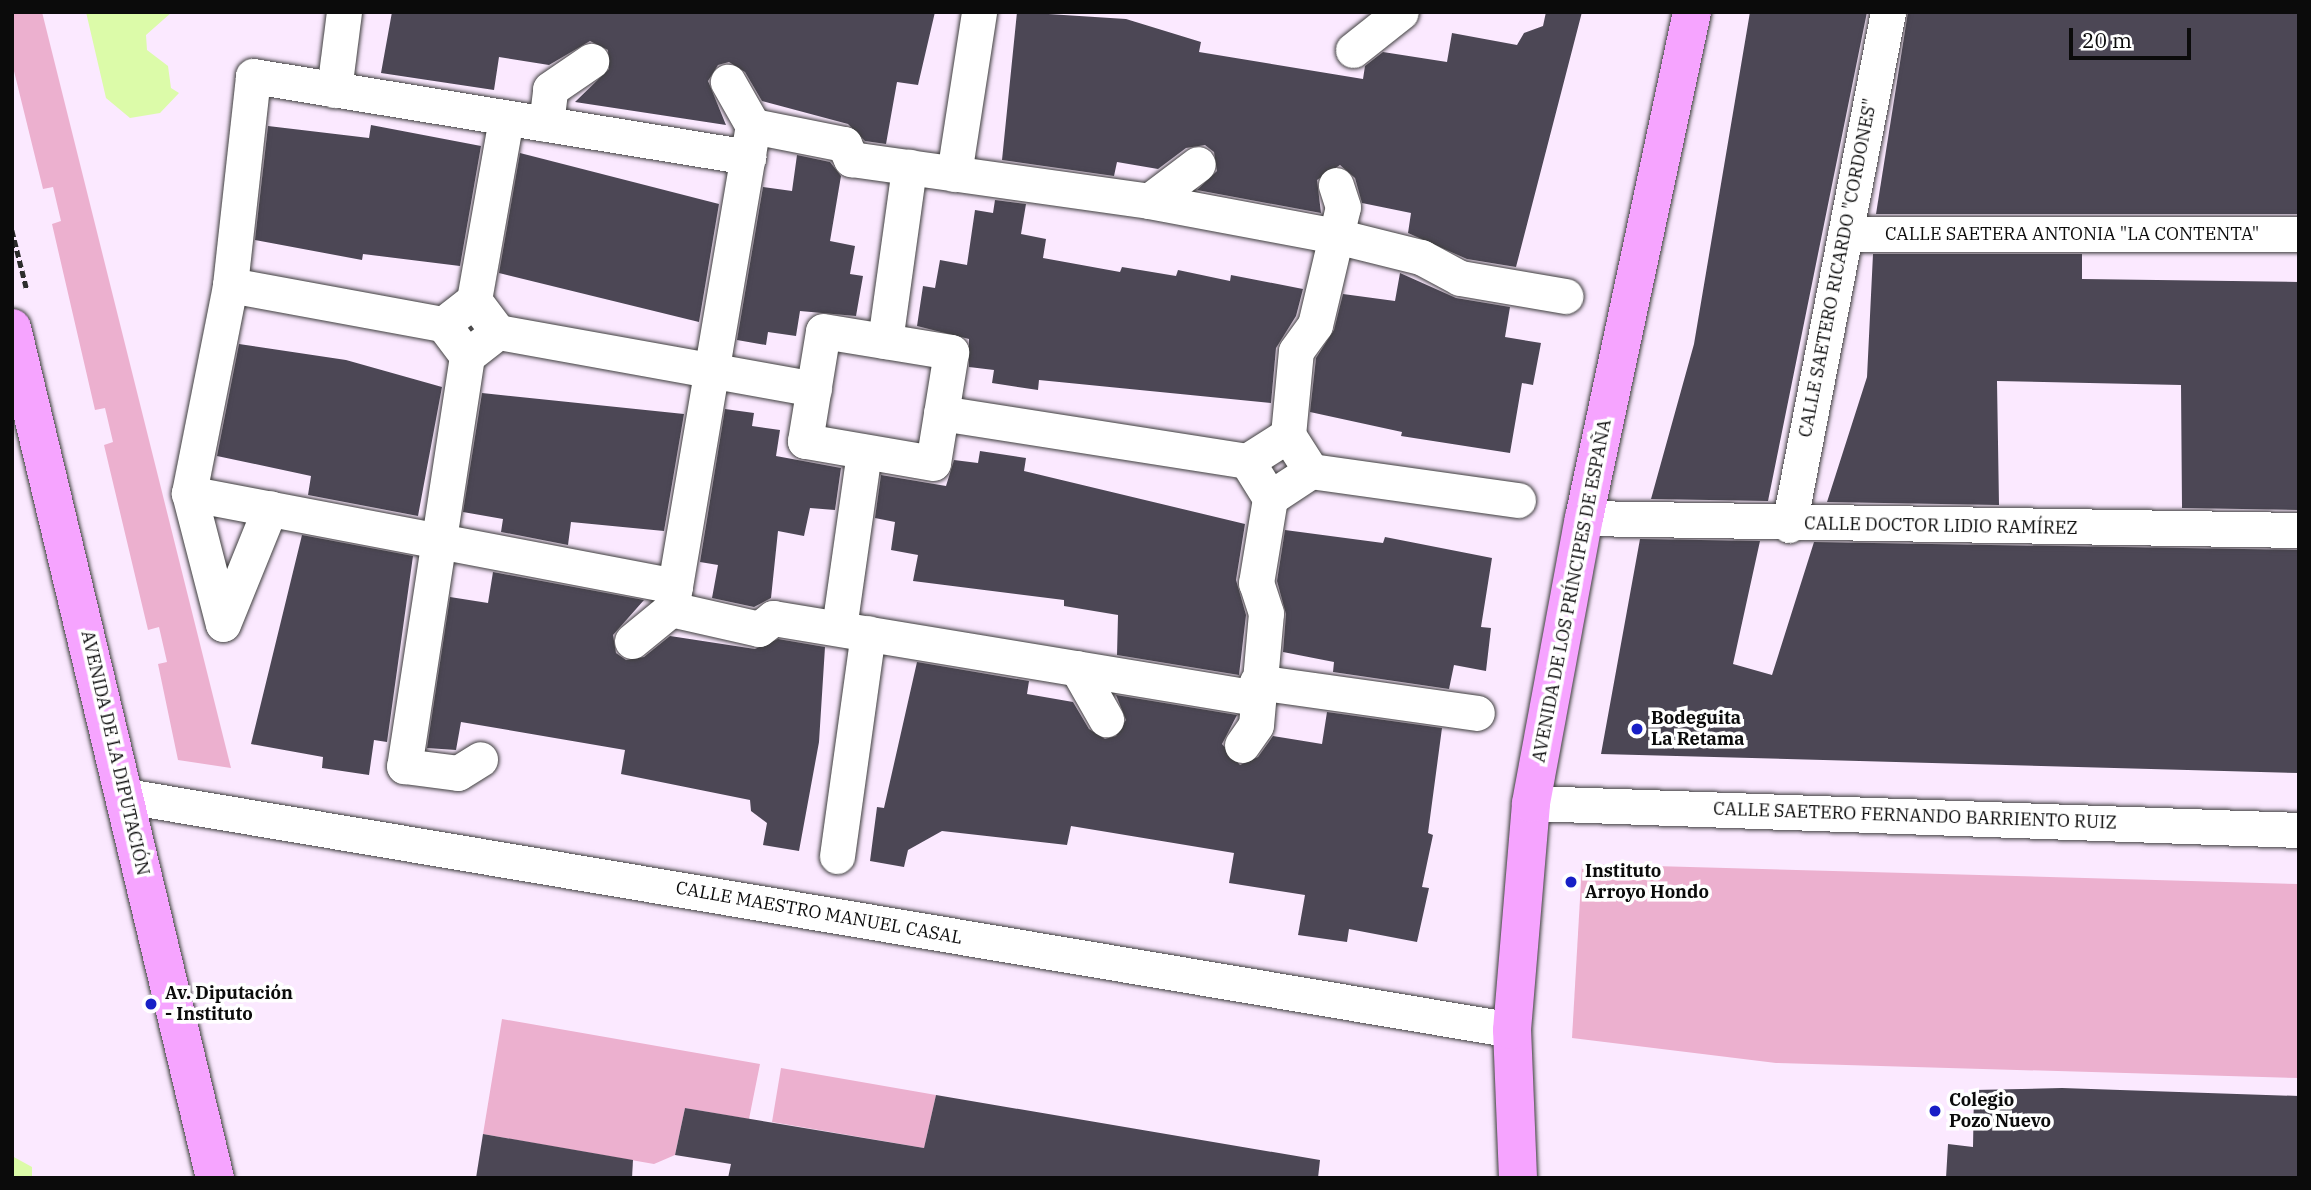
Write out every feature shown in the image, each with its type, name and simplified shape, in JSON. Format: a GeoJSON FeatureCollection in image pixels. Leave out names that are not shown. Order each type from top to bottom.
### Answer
{"type":"FeatureCollection","features":[{"type":"Feature","properties":{"kind":"street"},"geometry":{"type":"LineString","coordinates":[[334,90],[344,12]]}},
{"type":"Feature","properties":{"kind":"street"},"geometry":{"type":"LineString","coordinates":[[954,174],[979,12]]}},
{"type":"Feature","properties":{"kind":"street"},"geometry":{"type":"LineString","coordinates":[[1353,50],[1401,12]]}},
{"type":"Feature","properties":{"kind":"street","name":"AVENIDA DE LOS PRÍNCIPES DE ESPAÑA"},"geometry":{"type":"LineString","coordinates":[[1518,1178],[1512,1030],[1531,803],[1584,518],[1692,12]]}},
{"type":"Feature","properties":{"kind":"street","name":"CALLE SAETERO RICARDO \"CORDONES\""},"geometry":{"type":"LineString","coordinates":[[1789,525],[1888,12]]}},
{"type":"Feature","properties":{"kind":"street"},"geometry":{"type":"LineString","coordinates":[[546,124],[550,89],[591,61]]}},
{"type":"Feature","properties":{"kind":"street"},"geometry":{"type":"LineString","coordinates":[[270,508],[223,624],[189,493],[230,285],[253,76],[546,124],[751,142],[844,144],[851,159],[1149,201],[1336,236],[1421,257],[1460,278],[1564,296]]}},
{"type":"Feature","properties":{"kind":"street"},"geometry":{"type":"LineString","coordinates":[[632,641],[673,598],[751,142],[728,82]]}},
{"type":"Feature","properties":{"kind":"street"},"geometry":{"type":"LineString","coordinates":[[443,324],[474,300],[506,118]]}},
{"type":"Feature","properties":{"kind":"street"},"geometry":{"type":"LineString","coordinates":[[1149,201],[1198,164]]}},
{"type":"Feature","properties":{"kind":"street"},"geometry":{"type":"LineString","coordinates":[[885,341],[909,167]]}},
{"type":"Feature","properties":{"kind":"street"},"geometry":{"type":"LineString","coordinates":[[1311,471],[1288,435],[1296,351],[1315,325],[1343,207],[1336,185]]}},
{"type":"Feature","properties":{"kind":"street","name":"CALLE SAETERA ANTONIA \"LA CONTENTA\""},"geometry":{"type":"LineString","coordinates":[[1845,234],[2299,234]]}},
{"type":"Feature","properties":{"kind":"street"},"geometry":{"type":"LineString","coordinates":[[230,285],[443,324],[467,356]]}},
{"type":"Feature","properties":{"kind":"street"},"geometry":{"type":"LineString","coordinates":[[474,300],[498,332],[814,389]]}},
{"type":"Feature","properties":{"kind":"street","name":"AVENIDA DE LA DIPUTACIÓN"},"geometry":{"type":"LineString","coordinates":[[12,328],[126,796],[215,1178]]}},
{"type":"Feature","properties":{"kind":"street"},"geometry":{"type":"LineString","coordinates":[[823,331],[885,341],[951,352],[933,463],[806,442],[823,331]]}},
{"type":"Feature","properties":{"kind":"street"},"geometry":{"type":"LineString","coordinates":[[481,759],[457,773],[404,766],[467,356],[498,332]]}},
{"type":"Feature","properties":{"kind":"street"},"geometry":{"type":"LineString","coordinates":[[941,414],[1247,461],[1288,435]]}},
{"type":"Feature","properties":{"kind":"street"},"geometry":{"type":"LineString","coordinates":[[837,856],[864,452]]}},
{"type":"Feature","properties":{"kind":"street"},"geometry":{"type":"LineString","coordinates":[[1242,744],[1256,725],[1256,690],[1266,613],[1256,583],[1269,498],[1247,461]]}},
{"type":"Feature","properties":{"kind":"street"},"geometry":{"type":"LineString","coordinates":[[1269,498],[1311,471],[1518,500]]}},
{"type":"Feature","properties":{"kind":"street"},"geometry":{"type":"LineString","coordinates":[[189,493],[437,540],[673,598],[759,629],[773,618],[1077,668],[1477,713]]}},
{"type":"Feature","properties":{"kind":"street","name":"CALLE DOCTOR LIDIO RAMÍREZ"},"geometry":{"type":"LineString","coordinates":[[1584,518],[1789,525],[2299,530]]}},
{"type":"Feature","properties":{"kind":"street"},"geometry":{"type":"LineString","coordinates":[[1077,668],[1106,719]]}},
{"type":"Feature","properties":{"kind":"street","name":"CALLE MAESTRO MANUEL CASAL"},"geometry":{"type":"LineString","coordinates":[[126,796],[1512,1030]]}},
{"type":"Feature","properties":{"kind":"street","name":"CALLE SAETERO FERNANDO BARRIENTO RUIZ"},"geometry":{"type":"LineString","coordinates":[[1531,803],[2299,830]]}},
{"type":"Feature","properties":{"kind":"shaded area"},"geometry":{"type":"Polygon","coordinates":[[[12,12],[42,12],[231,768],[178,760],[158,664],[167,662],[159,627],[148,630],[104,445],[113,442],[105,408],[95,410],[52,224],[61,221],[53,187],[43,189],[12,63],[12,12]]]}},
{"type":"Feature","properties":{"kind":"shaded area"},"geometry":{"type":"Polygon","coordinates":[[[86,12],[172,12],[146,35],[147,50],[168,66],[171,88],[179,93],[160,113],[130,118],[106,98],[86,12]]]}},
{"type":"Feature","properties":{"kind":"shaded area"},"geometry":{"type":"Polygon","coordinates":[[[1582,864],[2299,884],[2299,1078],[1776,1063],[1572,1038],[1582,864]]]}},
{"type":"Feature","properties":{"kind":"shaded area"},"geometry":{"type":"Polygon","coordinates":[[[502,1019],[760,1064],[749,1119],[685,1108],[675,1155],[654,1164],[483,1134],[502,1019]]]}},
{"type":"Feature","properties":{"kind":"shaded area"},"geometry":{"type":"Polygon","coordinates":[[[781,1068],[936,1095],[924,1148],[772,1122],[781,1068]]]}},
{"type":"Feature","properties":{"kind":"shaded area"},"geometry":{"type":"Polygon","coordinates":[[[12,1156],[32,1167],[32,1178],[12,1178],[12,1156]]]}},
{"type":"Feature","properties":{"kind":"building"},"geometry":{"type":"Polygon","coordinates":[[[392,12],[935,12],[918,85],[897,82],[886,144],[865,141],[848,124],[762,101],[745,72],[729,62],[718,65],[708,81],[726,125],[575,102],[609,69],[608,50],[590,41],[549,65],[499,57],[494,90],[381,73],[392,12]]]}},
{"type":"Feature","properties":{"kind":"building"},"geometry":{"type":"Polygon","coordinates":[[[1017,12],[1126,19],[1201,42],[1199,52],[1363,79],[1365,66],[1383,52],[1447,62],[1452,33],[1517,45],[1524,33],[1543,26],[1546,12],[1582,12],[1516,267],[1467,259],[1408,233],[1411,213],[1362,203],[1355,178],[1340,165],[1317,180],[1321,213],[1197,190],[1217,171],[1214,152],[1205,145],[1186,148],[1158,169],[1117,162],[1114,176],[1002,160],[1017,12]]]}},
{"type":"Feature","properties":{"kind":"building"},"geometry":{"type":"Polygon","coordinates":[[[1750,12],[1867,12],[1768,501],[1651,499],[1694,344],[1750,12]]]}},
{"type":"Feature","properties":{"kind":"building"},"geometry":{"type":"Polygon","coordinates":[[[1908,12],[2299,12],[2299,214],[1876,214],[1908,12]]]}},
{"type":"Feature","properties":{"kind":"building"},"geometry":{"type":"Polygon","coordinates":[[[371,125],[481,146],[460,266],[363,254],[362,260],[255,240],[268,126],[369,138],[371,125]]]}},
{"type":"Feature","properties":{"kind":"building"},"geometry":{"type":"Polygon","coordinates":[[[520,153],[719,204],[699,322],[499,273],[520,153]]]}},
{"type":"Feature","properties":{"kind":"building"},"geometry":{"type":"Polygon","coordinates":[[[797,155],[830,162],[841,176],[830,241],[855,246],[850,274],[863,276],[856,316],[800,311],[796,336],[768,332],[766,345],[737,340],[763,187],[792,191],[797,155]]]}},
{"type":"Feature","properties":{"kind":"building"},"geometry":{"type":"Polygon","coordinates":[[[995,200],[1026,204],[1021,234],[1046,239],[1043,258],[1120,272],[1122,267],[1176,276],[1178,270],[1230,281],[1231,275],[1303,289],[1296,316],[1276,348],[1271,403],[1039,380],[1038,390],[992,383],[994,370],[969,367],[969,339],[917,326],[923,286],[935,288],[940,260],[967,265],[975,210],[993,213],[995,200]]]}},
{"type":"Feature","properties":{"kind":"building"},"geometry":{"type":"Polygon","coordinates":[[[1873,254],[2082,254],[2082,279],[2299,282],[2299,510],[2182,508],[2181,385],[1997,381],[1999,505],[1827,502],[1867,377],[1873,254]]]}},
{"type":"Feature","properties":{"kind":"building"},"geometry":{"type":"Polygon","coordinates":[[[1400,273],[1456,298],[1510,307],[1505,337],[1541,343],[1533,385],[1522,383],[1510,453],[1401,436],[1402,432],[1310,412],[1316,358],[1334,330],[1343,294],[1395,301],[1400,273]]]}},
{"type":"Feature","properties":{"kind":"building"},"geometry":{"type":"Polygon","coordinates":[[[239,344],[346,360],[442,387],[418,516],[308,495],[311,476],[217,456],[239,344]]]}},
{"type":"Feature","properties":{"kind":"building"},"geometry":{"type":"Polygon","coordinates":[[[482,393],[684,414],[664,531],[571,522],[568,545],[501,532],[503,519],[463,512],[482,393]]]}},
{"type":"Feature","properties":{"kind":"building"},"geometry":{"type":"Polygon","coordinates":[[[725,409],[754,413],[752,426],[780,430],[776,456],[841,468],[835,510],[810,508],[804,536],[778,531],[771,598],[754,607],[712,598],[718,565],[700,562],[725,409]]]}},
{"type":"Feature","properties":{"kind":"building"},"geometry":{"type":"Polygon","coordinates":[[[980,451],[1026,458],[1024,471],[1245,524],[1236,580],[1246,615],[1239,675],[1117,655],[1118,615],[1064,606],[1064,600],[913,581],[918,555],[891,550],[895,522],[875,518],[881,475],[946,486],[954,460],[978,463],[980,451]]]}},
{"type":"Feature","properties":{"kind":"building"},"geometry":{"type":"Polygon","coordinates":[[[1285,530],[1383,543],[1385,537],[1492,558],[1481,627],[1491,628],[1486,671],[1454,665],[1449,689],[1333,672],[1334,662],[1283,652],[1286,614],[1277,581],[1285,530]]]}},
{"type":"Feature","properties":{"kind":"building"},"geometry":{"type":"Polygon","coordinates":[[[302,535],[413,556],[387,742],[374,740],[369,775],[322,768],[323,757],[251,744],[302,535]]]}},
{"type":"Feature","properties":{"kind":"building"},"geometry":{"type":"Polygon","coordinates":[[[1640,539],[1760,541],[1733,664],[1772,675],[1814,542],[2299,550],[2299,773],[1601,754],[1640,539]]]}},
{"type":"Feature","properties":{"kind":"building"},"geometry":{"type":"Polygon","coordinates":[[[493,572],[644,600],[613,635],[616,653],[626,660],[644,657],[670,636],[755,649],[778,639],[825,647],[819,742],[799,851],[763,845],[767,823],[751,811],[750,800],[621,774],[625,750],[461,722],[456,750],[427,748],[450,597],[488,603],[493,572]]]}},
{"type":"Feature","properties":{"kind":"building"},"geometry":{"type":"Polygon","coordinates":[[[917,662],[1029,681],[1027,694],[1073,702],[1089,729],[1105,739],[1116,736],[1126,720],[1116,695],[1237,715],[1222,744],[1240,765],[1258,757],[1273,736],[1322,744],[1327,712],[1442,728],[1428,833],[1433,835],[1422,887],[1429,888],[1417,942],[1349,929],[1347,942],[1298,935],[1305,895],[1229,883],[1234,853],[1071,826],[1067,845],[942,831],[908,850],[904,867],[870,861],[877,807],[884,808],[917,662]]]}},
{"type":"Feature","properties":{"kind":"building"},"geometry":{"type":"Polygon","coordinates":[[[2062,1088],[2299,1096],[2299,1178],[1946,1178],[1948,1144],[1973,1147],[1974,1090],[2062,1088]]]}},
{"type":"Feature","properties":{"kind":"building"},"geometry":{"type":"Polygon","coordinates":[[[936,1095],[1320,1160],[1318,1178],[728,1178],[731,1164],[675,1155],[685,1108],[924,1148],[936,1095]]]}},
{"type":"Feature","properties":{"kind":"building"},"geometry":{"type":"Polygon","coordinates":[[[483,1134],[633,1160],[632,1178],[476,1178],[483,1134]]]}},
{"type":"Feature","properties":{"kind":"place","name":"Bodeguita La Retama"},"geometry":{"type":"Point","coordinates":[1637,729]}},
{"type":"Feature","properties":{"kind":"place","name":"Instituto Arroyo Hondo"},"geometry":{"type":"Point","coordinates":[1571,882]}},
{"type":"Feature","properties":{"kind":"place","name":"Av. Diputación - Instituto"},"geometry":{"type":"Point","coordinates":[151,1004]}},
{"type":"Feature","properties":{"kind":"place","name":"Colegio Pozo Nuevo"},"geometry":{"type":"Point","coordinates":[1935,1111]}}]}
